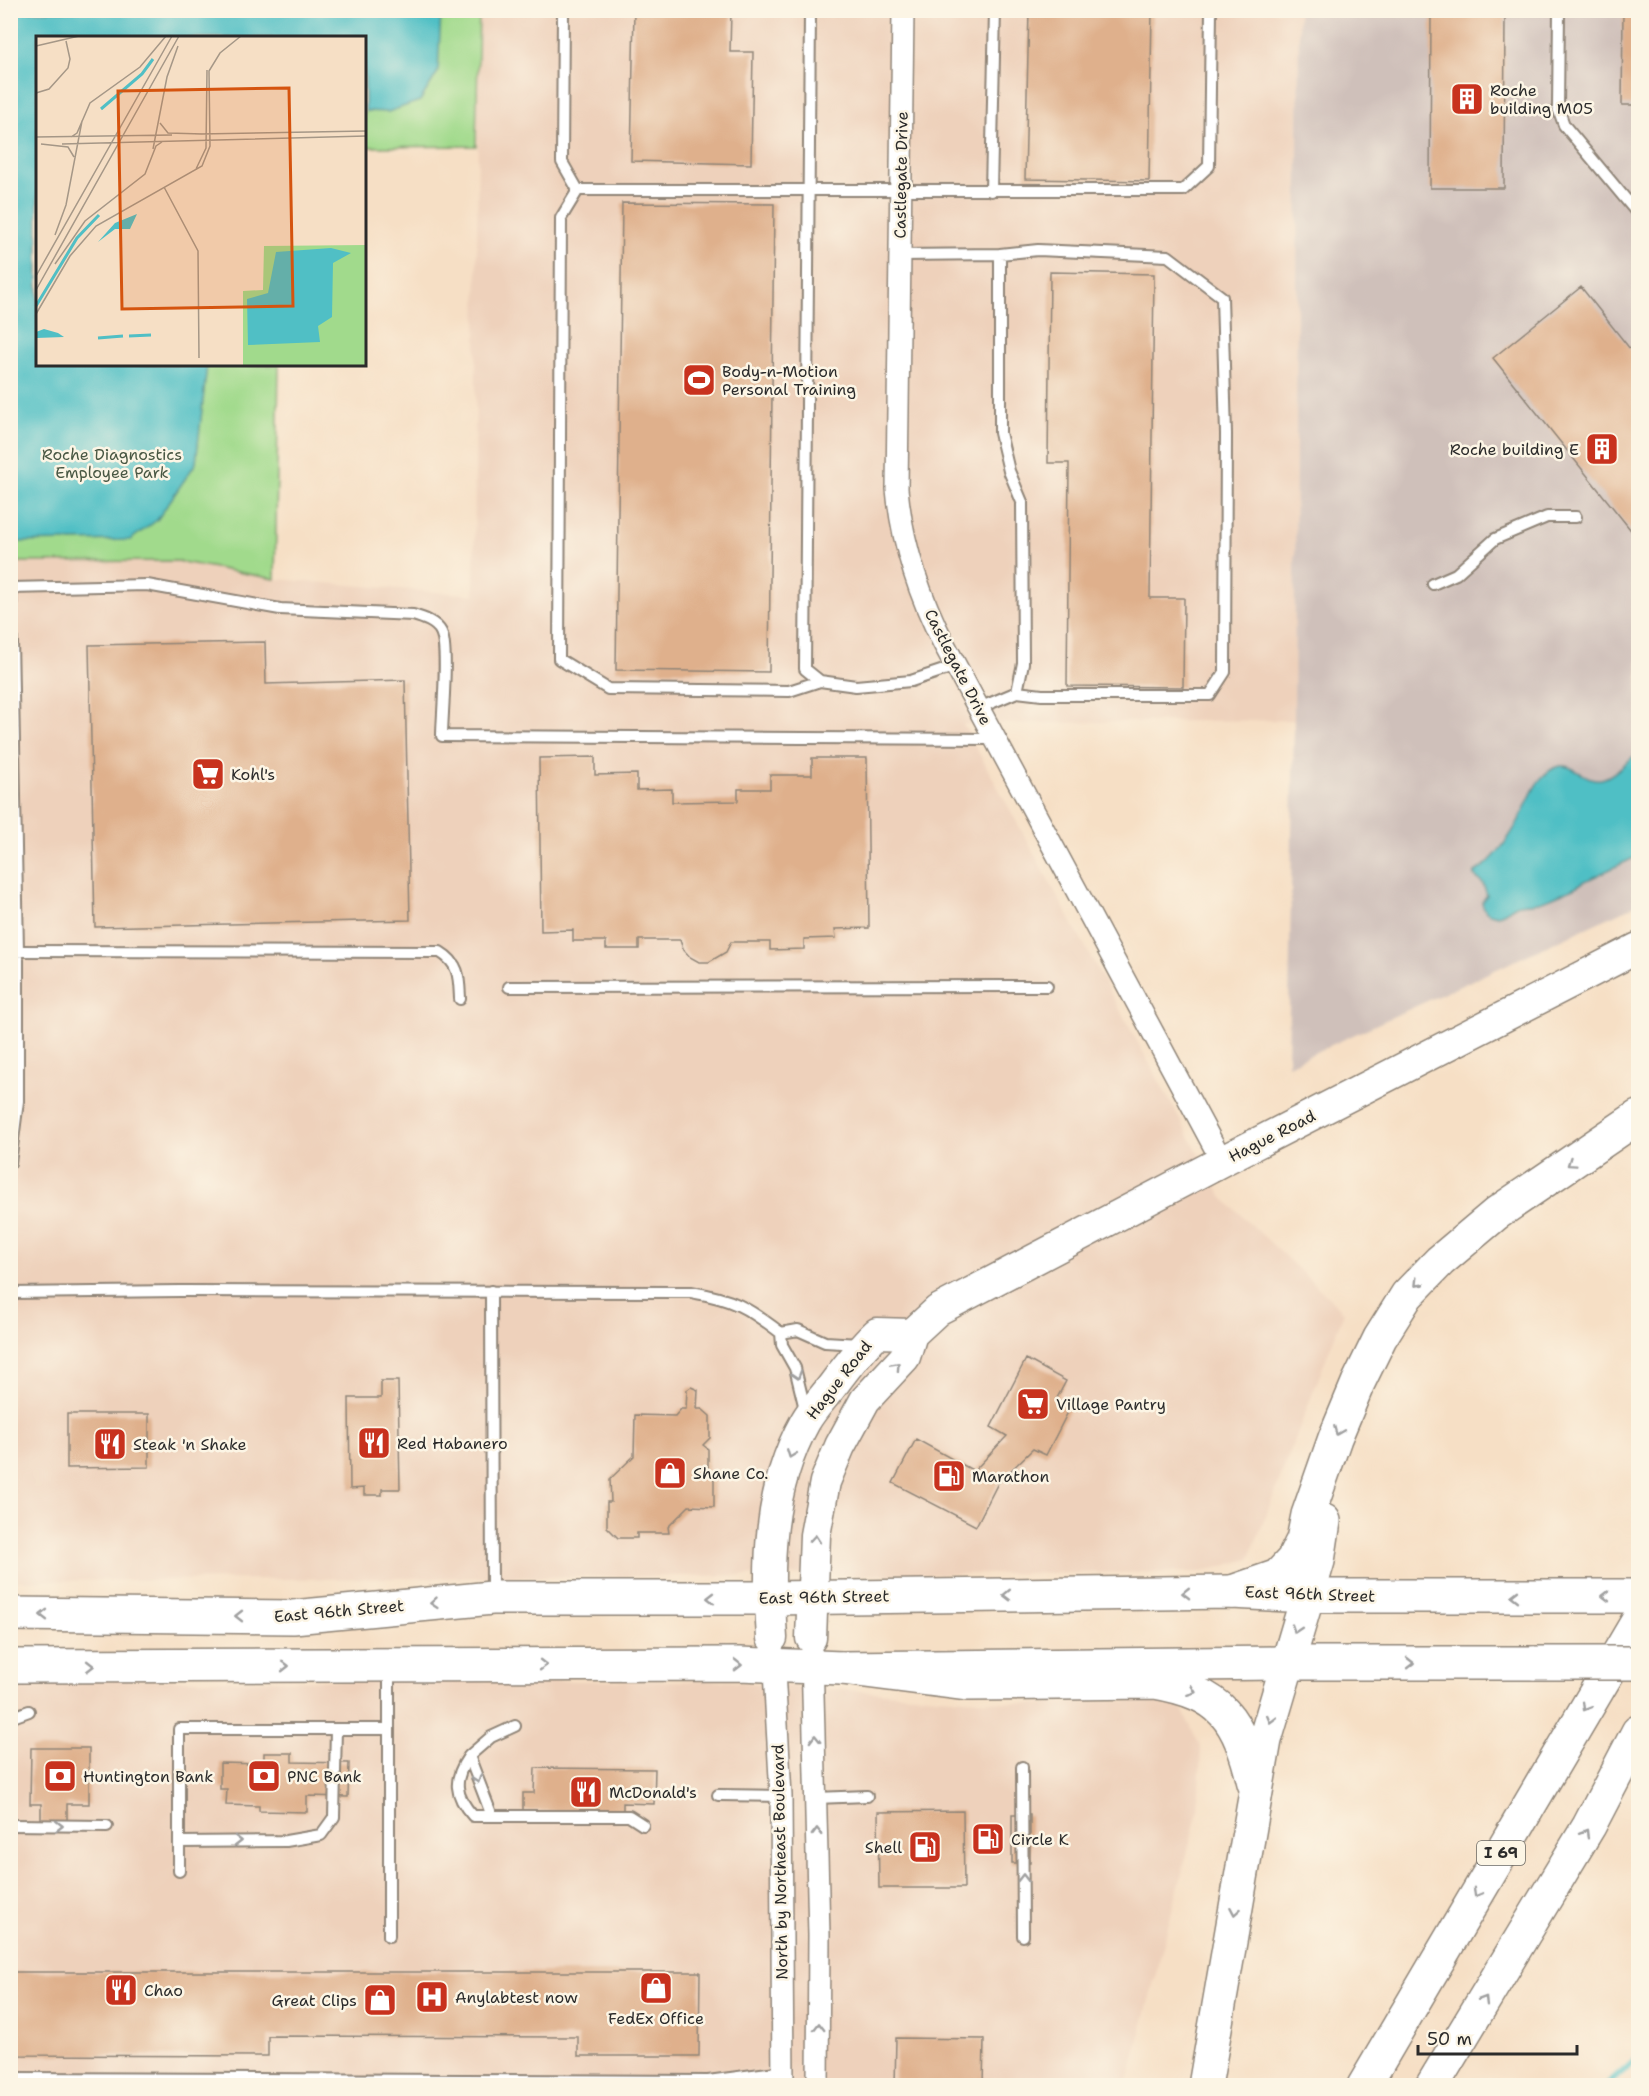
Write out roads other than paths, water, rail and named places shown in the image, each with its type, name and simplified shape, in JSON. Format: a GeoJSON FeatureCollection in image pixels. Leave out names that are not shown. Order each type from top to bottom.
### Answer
{"type":"FeatureCollection","features":[{"type":"Feature","properties":{"kind":"main road"},"geometry":{"type":"LineString","coordinates":[[1232,1592],[1278,1576],[1293,1560],[1303,1540],[1308,1515],[1335,1438],[1358,1383],[1380,1338],[1407,1295],[1440,1261],[1497,1213],[1638,1117]]}},
{"type":"Feature","properties":{"kind":"main road"},"geometry":{"type":"LineString","coordinates":[[1205,2085],[1265,1740],[1307,1596],[1325,1517],[1322,1480]]}},
{"type":"Feature","properties":{"kind":"main road","name":"East 96th Street"},"geometry":{"type":"LineString","coordinates":[[10,1614],[293,1617],[492,1598],[812,1598],[1232,1592],[1307,1596],[1638,1596]]}},
{"type":"Feature","properties":{"kind":"main road","name":"I 69"},"geometry":{"type":"LineString","coordinates":[[1364,2085],[1638,1621]]}},
{"type":"Feature","properties":{"kind":"main road"},"geometry":{"type":"LineString","coordinates":[[10,1666],[389,1666],[773,1652],[822,1658],[966,1684],[1155,1682],[1178,1686],[1215,1702],[1232,1722],[1246,1750],[1256,1791]]}},
{"type":"Feature","properties":{"kind":"main road"},"geometry":{"type":"LineString","coordinates":[[822,1658],[1286,1663],[1638,1663]]}},
{"type":"Feature","properties":{"kind":"main road"},"geometry":{"type":"LineString","coordinates":[[1432,2085],[1589,1826],[1638,1732]]}},
{"type":"Feature","properties":{"kind":"street","name":"Castlegate Drive"},"geometry":{"type":"LineString","coordinates":[[903,10],[897,489],[905,540],[922,597],[956,666],[1222,1161]]}},
{"type":"Feature","properties":{"kind":"street","name":"Hague Road"},"geometry":{"type":"LineString","coordinates":[[822,1658],[812,1598],[815,1535],[825,1482],[840,1446],[864,1400],[905,1357],[912,1334],[938,1310],[1222,1161],[1638,948]]}},
{"type":"Feature","properties":{"kind":"street","name":"Hague Road"},"geometry":{"type":"LineString","coordinates":[[773,1652],[770,1549],[777,1500],[791,1452],[807,1419],[865,1344],[877,1333],[912,1334]]}},
{"type":"Feature","properties":{"kind":"street","name":"North by Northeast Boulevard"},"geometry":{"type":"LineString","coordinates":[[773,1652],[781,1796],[783,2078]]}},
{"type":"Feature","properties":{"kind":"street"},"geometry":{"type":"LineString","coordinates":[[818,2085],[816,1798],[822,1658]]}},
{"type":"Feature","properties":{"kind":"lane"},"geometry":{"type":"LineString","coordinates":[[563,10],[562,162],[578,190]]}},
{"type":"Feature","properties":{"kind":"lane"},"geometry":{"type":"LineString","coordinates":[[810,10],[805,669],[819,681]]}},
{"type":"Feature","properties":{"kind":"lane"},"geometry":{"type":"LineString","coordinates":[[992,191],[995,10]]}},
{"type":"Feature","properties":{"kind":"lane"},"geometry":{"type":"LineString","coordinates":[[578,190],[1183,190],[1209,166],[1211,10]]}},
{"type":"Feature","properties":{"kind":"lane"},"geometry":{"type":"LineString","coordinates":[[1558,10],[1558,108],[1564,125],[1638,214]]}},
{"type":"Feature","properties":{"kind":"lane"},"geometry":{"type":"LineString","coordinates":[[578,190],[561,218],[559,659],[608,689],[789,691],[819,681],[856,686],[911,681],[956,666]]}},
{"type":"Feature","properties":{"kind":"lane"},"geometry":{"type":"LineString","coordinates":[[900,255],[1000,254],[1038,250],[1168,256],[1222,297],[1226,435],[1225,672],[1210,695],[1108,697],[1017,692],[979,708]]}},
{"type":"Feature","properties":{"kind":"lane"},"geometry":{"type":"LineString","coordinates":[[1000,254],[1000,433],[1009,471],[1022,502],[1023,663],[1017,692]]}},
{"type":"Feature","properties":{"kind":"lane"},"geometry":{"type":"LineString","coordinates":[[1433,584],[1456,574],[1495,539],[1547,517],[1576,517]]}},
{"type":"Feature","properties":{"kind":"lane"},"geometry":{"type":"LineString","coordinates":[[10,1163],[18,1101],[14,951],[11,588],[147,585],[280,609],[413,615],[429,621],[441,632],[442,736],[995,739]]}},
{"type":"Feature","properties":{"kind":"lane"},"geometry":{"type":"LineString","coordinates":[[14,951],[440,952],[451,959],[459,972],[460,999]]}},
{"type":"Feature","properties":{"kind":"lane"},"geometry":{"type":"LineString","coordinates":[[509,987],[1047,986]]}},
{"type":"Feature","properties":{"kind":"lane"},"geometry":{"type":"LineString","coordinates":[[491,1291],[492,1598]]}},
{"type":"Feature","properties":{"kind":"lane"},"geometry":{"type":"LineString","coordinates":[[10,1293],[491,1291],[697,1293],[743,1305],[781,1333],[798,1330],[825,1342],[865,1344]]}},
{"type":"Feature","properties":{"kind":"lane"},"geometry":{"type":"LineString","coordinates":[[781,1333],[782,1345],[795,1368],[807,1419]]}},
{"type":"Feature","properties":{"kind":"lane"},"geometry":{"type":"LineString","coordinates":[[389,1666],[389,1936]]}},
{"type":"Feature","properties":{"kind":"lane"},"geometry":{"type":"LineString","coordinates":[[10,1718],[29,1711]]}},
{"type":"Feature","properties":{"kind":"lane"},"geometry":{"type":"LineString","coordinates":[[515,1726],[490,1737],[469,1756],[458,1772],[460,1801],[472,1816],[629,1816],[643,1825]]}},
{"type":"Feature","properties":{"kind":"lane"},"geometry":{"type":"LineString","coordinates":[[179,1842],[286,1841],[321,1835],[334,1817],[336,1728]]}},
{"type":"Feature","properties":{"kind":"lane"},"geometry":{"type":"LineString","coordinates":[[179,1871],[179,1729],[388,1729]]}},
{"type":"Feature","properties":{"kind":"lane"},"geometry":{"type":"LineString","coordinates":[[469,1756],[492,1816]]}},
{"type":"Feature","properties":{"kind":"lane"},"geometry":{"type":"LineString","coordinates":[[1022,1767],[1023,1936]]}},
{"type":"Feature","properties":{"kind":"lane"},"geometry":{"type":"LineString","coordinates":[[718,1796],[781,1796]]}},
{"type":"Feature","properties":{"kind":"lane"},"geometry":{"type":"LineString","coordinates":[[816,1798],[867,1796]]}},
{"type":"Feature","properties":{"kind":"lane"},"geometry":{"type":"LineString","coordinates":[[10,1825],[107,1826]]}},
{"type":"Feature","properties":{"kind":"lane"},"geometry":{"type":"LineString","coordinates":[[10,2078],[708,2080],[783,2078]]}},
{"type":"Feature","properties":{"kind":"water","name":"Roche Diagnostics Employee Park"},"geometry":{"type":"Polygon","coordinates":[[[10,11],[441,11],[438,72],[420,101],[388,112],[366,111],[366,36],[36,36],[36,366],[207,366],[196,463],[157,520],[130,540],[11,542],[10,11]]]}},
{"type":"Feature","properties":{"kind":"water"},"geometry":{"type":"Polygon","coordinates":[[[1638,753],[1638,856],[1546,900],[1519,904],[1497,915],[1487,912],[1482,902],[1487,895],[1483,883],[1474,876],[1475,872],[1489,862],[1509,837],[1535,787],[1543,777],[1554,768],[1566,766],[1595,779],[1606,778],[1638,753]]]}},
{"type":"Feature","properties":{"kind":"waterway"},"geometry":{"type":"LineString","coordinates":[[1606,2086],[1638,2058]]}},
{"type":"Feature","properties":{"kind":"place","name":"Roche building M05"},"geometry":{"type":"Point","coordinates":[1467,99]}},
{"type":"Feature","properties":{"kind":"place","name":"Body-n-Motion Personal Training"},"geometry":{"type":"Point","coordinates":[699,380]}},
{"type":"Feature","properties":{"kind":"place","name":"Roche building E"},"geometry":{"type":"Point","coordinates":[1602,449]}},
{"type":"Feature","properties":{"kind":"place","name":"Kohl's"},"geometry":{"type":"Point","coordinates":[208,774]}},
{"type":"Feature","properties":{"kind":"place","name":"Village Pantry"},"geometry":{"type":"Point","coordinates":[1033,1404]}},
{"type":"Feature","properties":{"kind":"place","name":"Red Habanero"},"geometry":{"type":"Point","coordinates":[374,1443]}},
{"type":"Feature","properties":{"kind":"place","name":"Steak 'n Shake"},"geometry":{"type":"Point","coordinates":[110,1444]}},
{"type":"Feature","properties":{"kind":"place","name":"Shane Co."},"geometry":{"type":"Point","coordinates":[670,1473]}},
{"type":"Feature","properties":{"kind":"place","name":"Marathon"},"geometry":{"type":"Point","coordinates":[949,1476]}},
{"type":"Feature","properties":{"kind":"place","name":"Huntington Bank"},"geometry":{"type":"Point","coordinates":[60,1776]}},
{"type":"Feature","properties":{"kind":"place","name":"PNC Bank"},"geometry":{"type":"Point","coordinates":[264,1776]}},
{"type":"Feature","properties":{"kind":"place","name":"McDonald's"},"geometry":{"type":"Point","coordinates":[586,1792]}},
{"type":"Feature","properties":{"kind":"place","name":"Circle K"},"geometry":{"type":"Point","coordinates":[988,1839]}},
{"type":"Feature","properties":{"kind":"place","name":"Shell"},"geometry":{"type":"Point","coordinates":[925,1847]}},
{"type":"Feature","properties":{"kind":"place","name":"FedEx Office"},"geometry":{"type":"Point","coordinates":[656,1988]}},
{"type":"Feature","properties":{"kind":"place","name":"Chao"},"geometry":{"type":"Point","coordinates":[121,1990]}},
{"type":"Feature","properties":{"kind":"place","name":"Anylabtest now"},"geometry":{"type":"Point","coordinates":[432,1997]}},
{"type":"Feature","properties":{"kind":"place","name":"Great Clips"},"geometry":{"type":"Point","coordinates":[380,2000]}}]}
